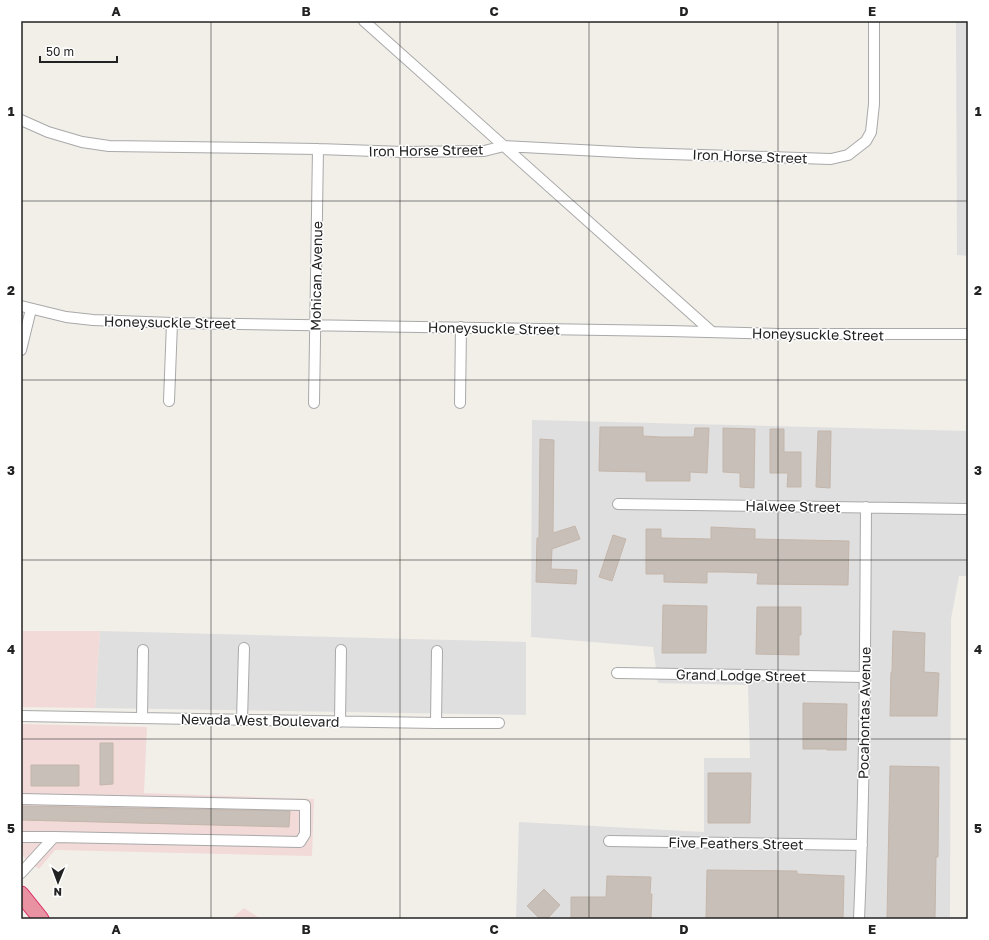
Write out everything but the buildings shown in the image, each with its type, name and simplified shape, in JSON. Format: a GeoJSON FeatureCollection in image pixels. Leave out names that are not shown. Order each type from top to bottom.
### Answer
{"type":"FeatureCollection","features":[{"type":"Feature","properties":{"kind":"highway"},"geometry":{"type":"LineString","coordinates":[[21,894],[41,919]]}},
{"type":"Feature","properties":{"kind":"street"},"geometry":{"type":"LineString","coordinates":[[364,21],[712,332]]}},
{"type":"Feature","properties":{"kind":"street","name":"Iron Horse Street"},"geometry":{"type":"LineString","coordinates":[[21,120],[48,132],[82,142],[108,146],[462,152],[484,151],[504,146],[638,153],[831,159],[848,155],[866,141],[871,132],[874,104],[874,21]]}},
{"type":"Feature","properties":{"kind":"street","name":"Mohican Avenue"},"geometry":{"type":"LineString","coordinates":[[314,403],[318,150]]}},
{"type":"Feature","properties":{"kind":"street","name":"Honeysuckle Street"},"geometry":{"type":"LineString","coordinates":[[21,306],[66,317],[93,320],[172,323],[315,324],[787,334],[968,334]]}},
{"type":"Feature","properties":{"kind":"street"},"geometry":{"type":"LineString","coordinates":[[21,350],[31,309]]}},
{"type":"Feature","properties":{"kind":"street"},"geometry":{"type":"LineString","coordinates":[[169,401],[172,323]]}},
{"type":"Feature","properties":{"kind":"street"},"geometry":{"type":"LineString","coordinates":[[460,403],[461,327]]}},
{"type":"Feature","properties":{"kind":"street","name":"Halwee Street"},"geometry":{"type":"LineString","coordinates":[[618,504],[968,509]]}},
{"type":"Feature","properties":{"kind":"street","name":"Pocahontas Avenue"},"geometry":{"type":"LineString","coordinates":[[859,919],[865,677],[866,507]]}},
{"type":"Feature","properties":{"kind":"street"},"geometry":{"type":"LineString","coordinates":[[242,720],[244,648]]}},
{"type":"Feature","properties":{"kind":"street"},"geometry":{"type":"LineString","coordinates":[[142,718],[143,650]]}},
{"type":"Feature","properties":{"kind":"street"},"geometry":{"type":"LineString","coordinates":[[340,722],[341,650]]}},
{"type":"Feature","properties":{"kind":"street"},"geometry":{"type":"LineString","coordinates":[[436,723],[437,651]]}},
{"type":"Feature","properties":{"kind":"street","name":"Grand Lodge Street"},"geometry":{"type":"LineString","coordinates":[[617,673],[865,677]]}},
{"type":"Feature","properties":{"kind":"street","name":"Nevada West Boulevard"},"geometry":{"type":"LineString","coordinates":[[21,716],[340,722],[500,723]]}},
{"type":"Feature","properties":{"kind":"street"},"geometry":{"type":"LineString","coordinates":[[21,799],[305,805],[305,834],[300,842],[54,836],[21,837]]}},
{"type":"Feature","properties":{"kind":"street"},"geometry":{"type":"LineString","coordinates":[[21,873],[54,836]]}},
{"type":"Feature","properties":{"kind":"street","name":"Five Feathers Street"},"geometry":{"type":"LineString","coordinates":[[609,841],[862,845]]}},
{"type":"Feature","properties":{"kind":"shaded area"},"geometry":{"type":"Polygon","coordinates":[[[956,21],[968,21],[968,256],[957,255],[956,21]]]}},
{"type":"Feature","properties":{"kind":"shaded area"},"geometry":{"type":"Polygon","coordinates":[[[532,420],[968,431],[968,576],[959,576],[951,619],[950,919],[516,919],[519,822],[704,832],[704,758],[750,758],[748,685],[658,683],[653,647],[531,637],[532,420]]]}},
{"type":"Feature","properties":{"kind":"shaded area"},"geometry":{"type":"Polygon","coordinates":[[[21,631],[100,631],[95,708],[21,707],[21,631]]]}},
{"type":"Feature","properties":{"kind":"shaded area"},"geometry":{"type":"Polygon","coordinates":[[[100,631],[526,642],[526,715],[95,708],[100,631]]]}},
{"type":"Feature","properties":{"kind":"shaded area"},"geometry":{"type":"Polygon","coordinates":[[[21,724],[147,727],[144,793],[314,799],[312,856],[55,850],[39,869],[26,860],[21,853],[21,724]]]}},
{"type":"Feature","properties":{"kind":"shaded area"},"geometry":{"type":"Polygon","coordinates":[[[244,908],[261,919],[231,919],[244,908]]]}}]}
